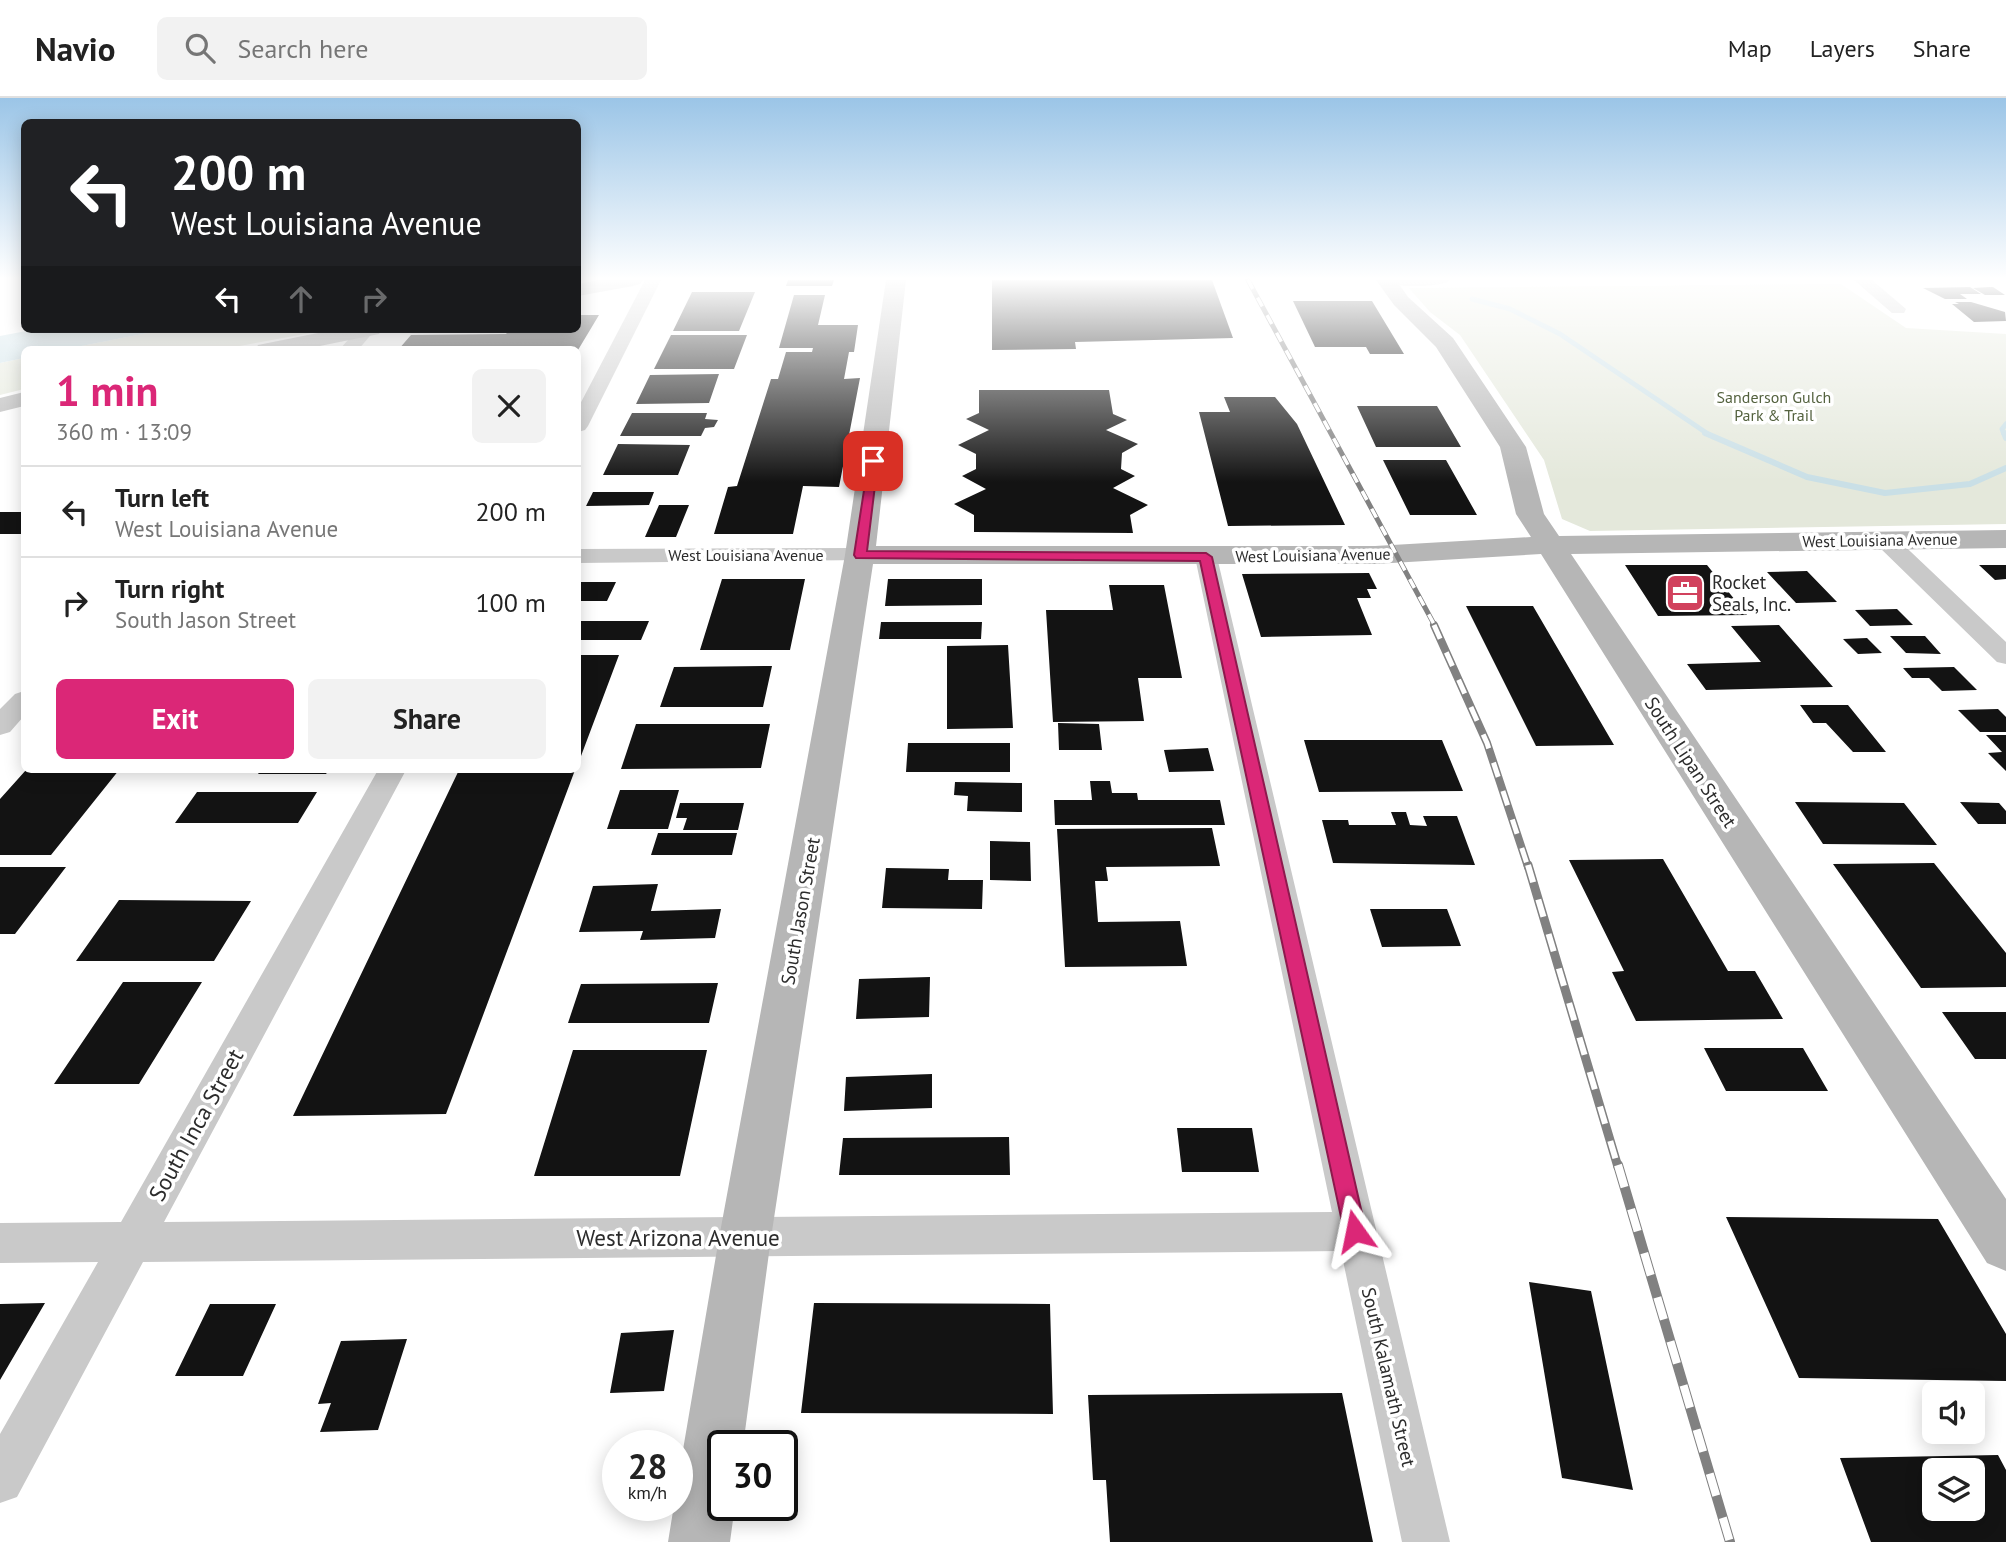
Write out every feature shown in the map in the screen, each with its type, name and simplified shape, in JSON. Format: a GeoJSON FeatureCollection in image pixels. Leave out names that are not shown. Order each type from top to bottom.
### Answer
{"type":"FeatureCollection","features":[{"type":"Feature","properties":{"kind":"street"},"geometry":{"type":"LineString","coordinates":[[581,420],[618,347]]}},
{"type":"Feature","properties":{"kind":"street","name":"South Jason Street"},"geometry":{"type":"LineString","coordinates":[[698,1542],[745,1238],[860,555],[887,347]]}},
{"type":"Feature","properties":{"kind":"street","name":"South Lipan Street"},"geometry":{"type":"LineString","coordinates":[[1448,347],[1513,447],[1530,514],[1991,1198],[2006,1245]]}},
{"type":"Feature","properties":{"kind":"street"},"geometry":{"type":"LineString","coordinates":[[0,405],[21,400]]}},
{"type":"Feature","properties":{"kind":"street"},"geometry":{"type":"LineString","coordinates":[[1884,539],[2006,656]]}},
{"type":"Feature","properties":{"kind":"street","name":"West Louisiana Avenue"},"geometry":{"type":"LineString","coordinates":[[581,556],[1206,557],[1401,554],[1550,545],[2006,539]]}},
{"type":"Feature","properties":{"kind":"street","name":"South Kalamath Street"},"geometry":{"type":"LineString","coordinates":[[1206,557],[1426,1542]]}},
{"type":"Feature","properties":{"kind":"street"},"geometry":{"type":"LineString","coordinates":[[0,726],[21,703]]}},
{"type":"Feature","properties":{"kind":"street","name":"South Inca Street"},"geometry":{"type":"LineString","coordinates":[[0,1480],[390,773]]}},
{"type":"Feature","properties":{"kind":"street","name":"West Arizona Avenue"},"geometry":{"type":"LineString","coordinates":[[0,1243],[1355,1231]]}},
{"type":"Feature","properties":{"kind":"green space","name":"Sanderson Gulch Park & Trail"},"geometry":{"type":"Polygon","coordinates":[[[1468,347],[2006,347],[2006,524],[1590,531],[1562,519],[1544,460],[1468,347]]]}},
{"type":"Feature","properties":{"kind":"green space"},"geometry":{"type":"Polygon","coordinates":[[[21,359],[21,390],[0,395],[0,363],[21,359]]]}},
{"type":"Feature","properties":{"kind":"water"},"geometry":{"type":"Polygon","coordinates":[[[0,347],[21,347],[21,359],[0,363],[0,347]]]}},
{"type":"Feature","properties":{"kind":"building"},"geometry":{"type":"Polygon","coordinates":[[[665,347],[742,347],[734,369],[654,369],[665,347]]]}},
{"type":"Feature","properties":{"kind":"building"},"geometry":{"type":"Polygon","coordinates":[[[855,347],[854,352],[849,352],[844,379],[860,378],[839,487],[803,486],[793,534],[714,534],[728,487],[737,486],[771,379],[778,379],[786,352],[812,352],[813,348],[779,348],[855,347]]]}},
{"type":"Feature","properties":{"kind":"building"},"geometry":{"type":"Polygon","coordinates":[[[992,347],[1076,349],[992,350],[992,347]]]}},
{"type":"Feature","properties":{"kind":"building"},"geometry":{"type":"Polygon","coordinates":[[[1366,347],[1400,347],[1404,354],[1370,354],[1366,347]]]}},
{"type":"Feature","properties":{"kind":"building"},"geometry":{"type":"Polygon","coordinates":[[[719,374],[709,403],[636,404],[650,375],[719,374]]]}},
{"type":"Feature","properties":{"kind":"building"},"geometry":{"type":"Polygon","coordinates":[[[979,390],[1109,390],[1113,414],[1127,420],[1106,430],[1138,444],[1122,453],[1121,469],[1135,476],[1113,488],[1148,505],[1130,515],[1133,533],[974,532],[974,515],[954,504],[986,489],[962,476],[976,469],[976,454],[958,445],[989,430],[966,419],[979,413],[979,390]]]}},
{"type":"Feature","properties":{"kind":"building"},"geometry":{"type":"Polygon","coordinates":[[[1224,397],[1275,397],[1297,424],[1345,525],[1228,526],[1199,412],[1230,412],[1224,397]]]}},
{"type":"Feature","properties":{"kind":"building"},"geometry":{"type":"Polygon","coordinates":[[[1357,406],[1437,406],[1461,447],[1376,447],[1357,406]]]}},
{"type":"Feature","properties":{"kind":"building"},"geometry":{"type":"Polygon","coordinates":[[[632,413],[707,413],[705,419],[718,420],[714,427],[705,428],[701,436],[620,436],[632,413]]]}},
{"type":"Feature","properties":{"kind":"building"},"geometry":{"type":"Polygon","coordinates":[[[618,444],[690,445],[678,475],[603,475],[618,444]]]}},
{"type":"Feature","properties":{"kind":"building"},"geometry":{"type":"Polygon","coordinates":[[[1383,460],[1446,460],[1477,515],[1410,515],[1383,460]]]}},
{"type":"Feature","properties":{"kind":"building"},"geometry":{"type":"Polygon","coordinates":[[[593,492],[654,492],[649,505],[586,506],[593,492]]]}},
{"type":"Feature","properties":{"kind":"building"},"geometry":{"type":"Polygon","coordinates":[[[659,505],[689,505],[676,537],[645,537],[659,505]]]}},
{"type":"Feature","properties":{"kind":"building"},"geometry":{"type":"Polygon","coordinates":[[[0,512],[21,512],[21,534],[0,534],[0,512]]]}},
{"type":"Feature","properties":{"kind":"building"},"geometry":{"type":"Polygon","coordinates":[[[1625,565],[1707,565],[1747,615],[1658,616],[1625,565]]]}},
{"type":"Feature","properties":{"kind":"building"},"geometry":{"type":"Polygon","coordinates":[[[1979,565],[2006,565],[2006,579],[1995,580],[1979,565]]]}},
{"type":"Feature","properties":{"kind":"building"},"geometry":{"type":"Polygon","coordinates":[[[1807,571],[1837,602],[1796,603],[1767,572],[1807,571]]]}},
{"type":"Feature","properties":{"kind":"building"},"geometry":{"type":"Polygon","coordinates":[[[1369,573],[1377,589],[1367,589],[1371,598],[1357,598],[1372,635],[1261,637],[1242,574],[1369,573]]]}},
{"type":"Feature","properties":{"kind":"building"},"geometry":{"type":"Polygon","coordinates":[[[722,579],[805,579],[790,650],[700,650],[722,579]]]}},
{"type":"Feature","properties":{"kind":"building"},"geometry":{"type":"Polygon","coordinates":[[[888,579],[982,579],[982,605],[885,606],[888,579]]]}},
{"type":"Feature","properties":{"kind":"building"},"geometry":{"type":"Polygon","coordinates":[[[581,582],[616,582],[607,601],[581,601],[581,582]]]}},
{"type":"Feature","properties":{"kind":"building"},"geometry":{"type":"Polygon","coordinates":[[[1109,585],[1164,585],[1182,678],[1138,678],[1144,721],[1053,722],[1046,610],[1113,610],[1109,585]]]}},
{"type":"Feature","properties":{"kind":"building"},"geometry":{"type":"Polygon","coordinates":[[[1466,606],[1533,606],[1614,745],[1536,746],[1466,606]]]}},
{"type":"Feature","properties":{"kind":"building"},"geometry":{"type":"Polygon","coordinates":[[[1897,609],[1913,625],[1870,626],[1855,610],[1897,609]]]}},
{"type":"Feature","properties":{"kind":"building"},"geometry":{"type":"Polygon","coordinates":[[[581,621],[649,621],[641,640],[581,640],[581,621]]]}},
{"type":"Feature","properties":{"kind":"building"},"geometry":{"type":"Polygon","coordinates":[[[881,622],[982,622],[981,639],[879,639],[881,622]]]}},
{"type":"Feature","properties":{"kind":"building"},"geometry":{"type":"Polygon","coordinates":[[[1779,625],[1833,687],[1706,690],[1687,664],[1761,662],[1731,626],[1779,625]]]}},
{"type":"Feature","properties":{"kind":"building"},"geometry":{"type":"Polygon","coordinates":[[[1890,636],[1925,636],[1941,654],[1906,653],[1890,636]]]}},
{"type":"Feature","properties":{"kind":"building"},"geometry":{"type":"Polygon","coordinates":[[[1867,638],[1882,653],[1858,654],[1843,639],[1867,638]]]}},
{"type":"Feature","properties":{"kind":"building"},"geometry":{"type":"Polygon","coordinates":[[[1008,645],[1013,728],[947,729],[947,646],[1008,645]]]}},
{"type":"Feature","properties":{"kind":"building"},"geometry":{"type":"Polygon","coordinates":[[[581,655],[619,655],[581,756],[581,655]]]}},
{"type":"Feature","properties":{"kind":"building"},"geometry":{"type":"Polygon","coordinates":[[[772,666],[763,707],[660,707],[674,667],[772,666]]]}},
{"type":"Feature","properties":{"kind":"building"},"geometry":{"type":"Polygon","coordinates":[[[1954,667],[1977,690],[1942,691],[1929,678],[1912,678],[1903,668],[1954,667]]]}},
{"type":"Feature","properties":{"kind":"building"},"geometry":{"type":"Polygon","coordinates":[[[1800,705],[1848,705],[1886,752],[1853,752],[1826,723],[1813,723],[1800,705]]]}},
{"type":"Feature","properties":{"kind":"building"},"geometry":{"type":"Polygon","coordinates":[[[1998,709],[2006,717],[2006,732],[1980,732],[1958,710],[1998,709]]]}},
{"type":"Feature","properties":{"kind":"building"},"geometry":{"type":"Polygon","coordinates":[[[1058,723],[1099,724],[1102,750],[1059,750],[1058,723]]]}},
{"type":"Feature","properties":{"kind":"building"},"geometry":{"type":"Polygon","coordinates":[[[636,724],[770,724],[761,768],[621,769],[636,724]]]}},
{"type":"Feature","properties":{"kind":"building"},"geometry":{"type":"Polygon","coordinates":[[[1986,735],[2006,735],[2006,771],[1988,753],[2002,752],[1986,735]]]}},
{"type":"Feature","properties":{"kind":"building"},"geometry":{"type":"Polygon","coordinates":[[[1304,740],[1442,740],[1463,791],[1319,792],[1304,740]]]}},
{"type":"Feature","properties":{"kind":"building"},"geometry":{"type":"Polygon","coordinates":[[[908,743],[1010,743],[1010,772],[906,772],[908,743]]]}},
{"type":"Feature","properties":{"kind":"building"},"geometry":{"type":"Polygon","coordinates":[[[1208,748],[1214,771],[1169,772],[1164,750],[1208,748]]]}},
{"type":"Feature","properties":{"kind":"building"},"geometry":{"type":"Polygon","coordinates":[[[23,773],[117,773],[51,855],[0,855],[0,799],[23,773]]]}},
{"type":"Feature","properties":{"kind":"building"},"geometry":{"type":"Polygon","coordinates":[[[259,773],[327,773],[326,774],[259,773]]]}},
{"type":"Feature","properties":{"kind":"building"},"geometry":{"type":"Polygon","coordinates":[[[458,773],[574,773],[446,1114],[293,1116],[458,773]]]}},
{"type":"Feature","properties":{"kind":"building"},"geometry":{"type":"Polygon","coordinates":[[[1090,781],[1110,781],[1112,793],[1137,793],[1138,800],[1220,800],[1225,825],[1055,825],[1054,800],[1092,800],[1090,781]]]}},
{"type":"Feature","properties":{"kind":"building"},"geometry":{"type":"Polygon","coordinates":[[[955,782],[1022,783],[1022,812],[967,811],[968,796],[954,795],[955,782]]]}},
{"type":"Feature","properties":{"kind":"building"},"geometry":{"type":"Polygon","coordinates":[[[620,790],[679,790],[668,829],[607,829],[620,790]]]}},
{"type":"Feature","properties":{"kind":"building"},"geometry":{"type":"Polygon","coordinates":[[[197,792],[317,792],[298,823],[175,823],[197,792]]]}},
{"type":"Feature","properties":{"kind":"building"},"geometry":{"type":"Polygon","coordinates":[[[1795,802],[1904,803],[1937,845],[1823,844],[1795,802]]]}},
{"type":"Feature","properties":{"kind":"building"},"geometry":{"type":"Polygon","coordinates":[[[1960,802],[1999,803],[2006,811],[2006,824],[1978,824],[1960,802]]]}},
{"type":"Feature","properties":{"kind":"building"},"geometry":{"type":"Polygon","coordinates":[[[680,803],[744,803],[738,830],[683,830],[687,818],[676,818],[680,803]]]}},
{"type":"Feature","properties":{"kind":"building"},"geometry":{"type":"Polygon","coordinates":[[[1391,812],[1406,812],[1410,825],[1427,826],[1423,816],[1457,816],[1475,865],[1333,863],[1322,820],[1348,820],[1349,825],[1396,825],[1391,812]]]}},
{"type":"Feature","properties":{"kind":"building"},"geometry":{"type":"Polygon","coordinates":[[[1212,828],[1220,866],[1106,867],[1108,881],[1095,881],[1098,922],[1180,921],[1187,966],[1065,967],[1057,829],[1212,828]]]}},
{"type":"Feature","properties":{"kind":"building"},"geometry":{"type":"Polygon","coordinates":[[[658,833],[737,833],[732,855],[651,855],[658,833]]]}},
{"type":"Feature","properties":{"kind":"building"},"geometry":{"type":"Polygon","coordinates":[[[990,841],[1030,842],[1031,881],[990,880],[990,841]]]}},
{"type":"Feature","properties":{"kind":"building"},"geometry":{"type":"Polygon","coordinates":[[[1663,859],[1728,971],[1755,971],[1783,1019],[1636,1021],[1612,972],[1624,971],[1569,860],[1663,859]]]}},
{"type":"Feature","properties":{"kind":"building"},"geometry":{"type":"Polygon","coordinates":[[[1934,863],[2006,953],[2006,987],[1921,988],[1833,864],[1934,863]]]}},
{"type":"Feature","properties":{"kind":"building"},"geometry":{"type":"Polygon","coordinates":[[[0,867],[66,867],[15,934],[0,934],[0,867]]]}},
{"type":"Feature","properties":{"kind":"building"},"geometry":{"type":"Polygon","coordinates":[[[886,868],[949,869],[948,880],[983,880],[982,909],[882,908],[886,868]]]}},
{"type":"Feature","properties":{"kind":"building"},"geometry":{"type":"Polygon","coordinates":[[[658,884],[651,911],[721,909],[715,938],[640,940],[643,931],[579,932],[593,886],[658,884]]]}},
{"type":"Feature","properties":{"kind":"building"},"geometry":{"type":"Polygon","coordinates":[[[119,900],[251,901],[214,961],[76,961],[119,900]]]}},
{"type":"Feature","properties":{"kind":"building"},"geometry":{"type":"Polygon","coordinates":[[[1370,909],[1447,909],[1461,946],[1382,947],[1370,909]]]}},
{"type":"Feature","properties":{"kind":"building"},"geometry":{"type":"Polygon","coordinates":[[[930,977],[929,1017],[856,1019],[859,979],[930,977]]]}},
{"type":"Feature","properties":{"kind":"building"},"geometry":{"type":"Polygon","coordinates":[[[123,982],[202,982],[139,1084],[54,1084],[123,982]]]}},
{"type":"Feature","properties":{"kind":"building"},"geometry":{"type":"Polygon","coordinates":[[[718,983],[709,1023],[568,1023],[581,984],[718,983]]]}},
{"type":"Feature","properties":{"kind":"building"},"geometry":{"type":"Polygon","coordinates":[[[1942,1012],[2006,1012],[2006,1059],[1975,1059],[1942,1012]]]}},
{"type":"Feature","properties":{"kind":"building"},"geometry":{"type":"Polygon","coordinates":[[[1704,1048],[1803,1048],[1828,1091],[1726,1091],[1704,1048]]]}},
{"type":"Feature","properties":{"kind":"building"},"geometry":{"type":"Polygon","coordinates":[[[573,1050],[707,1050],[680,1176],[534,1176],[573,1050]]]}},
{"type":"Feature","properties":{"kind":"building"},"geometry":{"type":"Polygon","coordinates":[[[932,1074],[932,1108],[844,1111],[846,1077],[932,1074]]]}},
{"type":"Feature","properties":{"kind":"building"},"geometry":{"type":"Polygon","coordinates":[[[1177,1128],[1252,1128],[1259,1172],[1182,1172],[1177,1128]]]}},
{"type":"Feature","properties":{"kind":"building"},"geometry":{"type":"Polygon","coordinates":[[[1009,1137],[1010,1175],[839,1175],[843,1138],[1009,1137]]]}},
{"type":"Feature","properties":{"kind":"building"},"geometry":{"type":"Polygon","coordinates":[[[1726,1217],[1938,1219],[2006,1334],[2006,1381],[1799,1378],[1726,1217]]]}},
{"type":"Feature","properties":{"kind":"building"},"geometry":{"type":"Polygon","coordinates":[[[1529,1282],[1591,1291],[1633,1490],[1562,1478],[1529,1282]]]}},
{"type":"Feature","properties":{"kind":"building"},"geometry":{"type":"Polygon","coordinates":[[[45,1303],[0,1380],[0,1304],[45,1303]]]}},
{"type":"Feature","properties":{"kind":"building"},"geometry":{"type":"Polygon","coordinates":[[[814,1303],[1050,1304],[1053,1414],[801,1413],[814,1303]]]}},
{"type":"Feature","properties":{"kind":"building"},"geometry":{"type":"Polygon","coordinates":[[[210,1304],[276,1304],[243,1376],[175,1376],[210,1304]]]}},
{"type":"Feature","properties":{"kind":"building"},"geometry":{"type":"Polygon","coordinates":[[[674,1330],[664,1391],[610,1393],[621,1333],[674,1330]]]}},
{"type":"Feature","properties":{"kind":"building"},"geometry":{"type":"Polygon","coordinates":[[[407,1339],[378,1430],[320,1432],[331,1403],[318,1404],[341,1341],[407,1339]]]}},
{"type":"Feature","properties":{"kind":"building"},"geometry":{"type":"Polygon","coordinates":[[[1342,1393],[1373,1542],[1110,1542],[1106,1480],[1093,1480],[1088,1395],[1342,1393]]]}},
{"type":"Feature","properties":{"kind":"building"},"geometry":{"type":"Polygon","coordinates":[[[1998,1455],[2006,1470],[2006,1542],[1871,1542],[1840,1458],[1998,1455]]]}},
{"type":"Feature","properties":{"kind":"waterway"},"geometry":{"type":"LineString","coordinates":[[1580,347],[1708,434]]}},
{"type":"Feature","properties":{"kind":"waterway"},"geometry":{"type":"LineString","coordinates":[[2004,434],[2002,429],[2006,424]]}},
{"type":"Feature","properties":{"kind":"waterway"},"geometry":{"type":"LineString","coordinates":[[1705,433],[1807,477],[1885,493],[1970,484],[2006,468]]}},
{"type":"Feature","properties":{"kind":"waterway"},"geometry":{"type":"LineString","coordinates":[[2004,433],[2006,438]]}},
{"type":"Feature","properties":{"kind":"railway"},"geometry":{"type":"LineString","coordinates":[[1284,347],[1435,626]]}},
{"type":"Feature","properties":{"kind":"railway"},"geometry":{"type":"LineString","coordinates":[[1434,625],[1487,743],[1528,867]]}},
{"type":"Feature","properties":{"kind":"railway"},"geometry":{"type":"LineString","coordinates":[[1528,865],[1618,1167]]}},
{"type":"Feature","properties":{"kind":"railway"},"geometry":{"type":"LineString","coordinates":[[1618,1165],[1730,1542]]}},
{"type":"Feature","properties":{"kind":"place","name":"Rocket Seals, Inc."},"geometry":{"type":"Point","coordinates":[1685,593]}},
{"type":"Feature","properties":{"kind":"route"},"geometry":{"type":"LineString","coordinates":[[873,461],[860,555],[1206,557],[1355,1231]]}}]}
